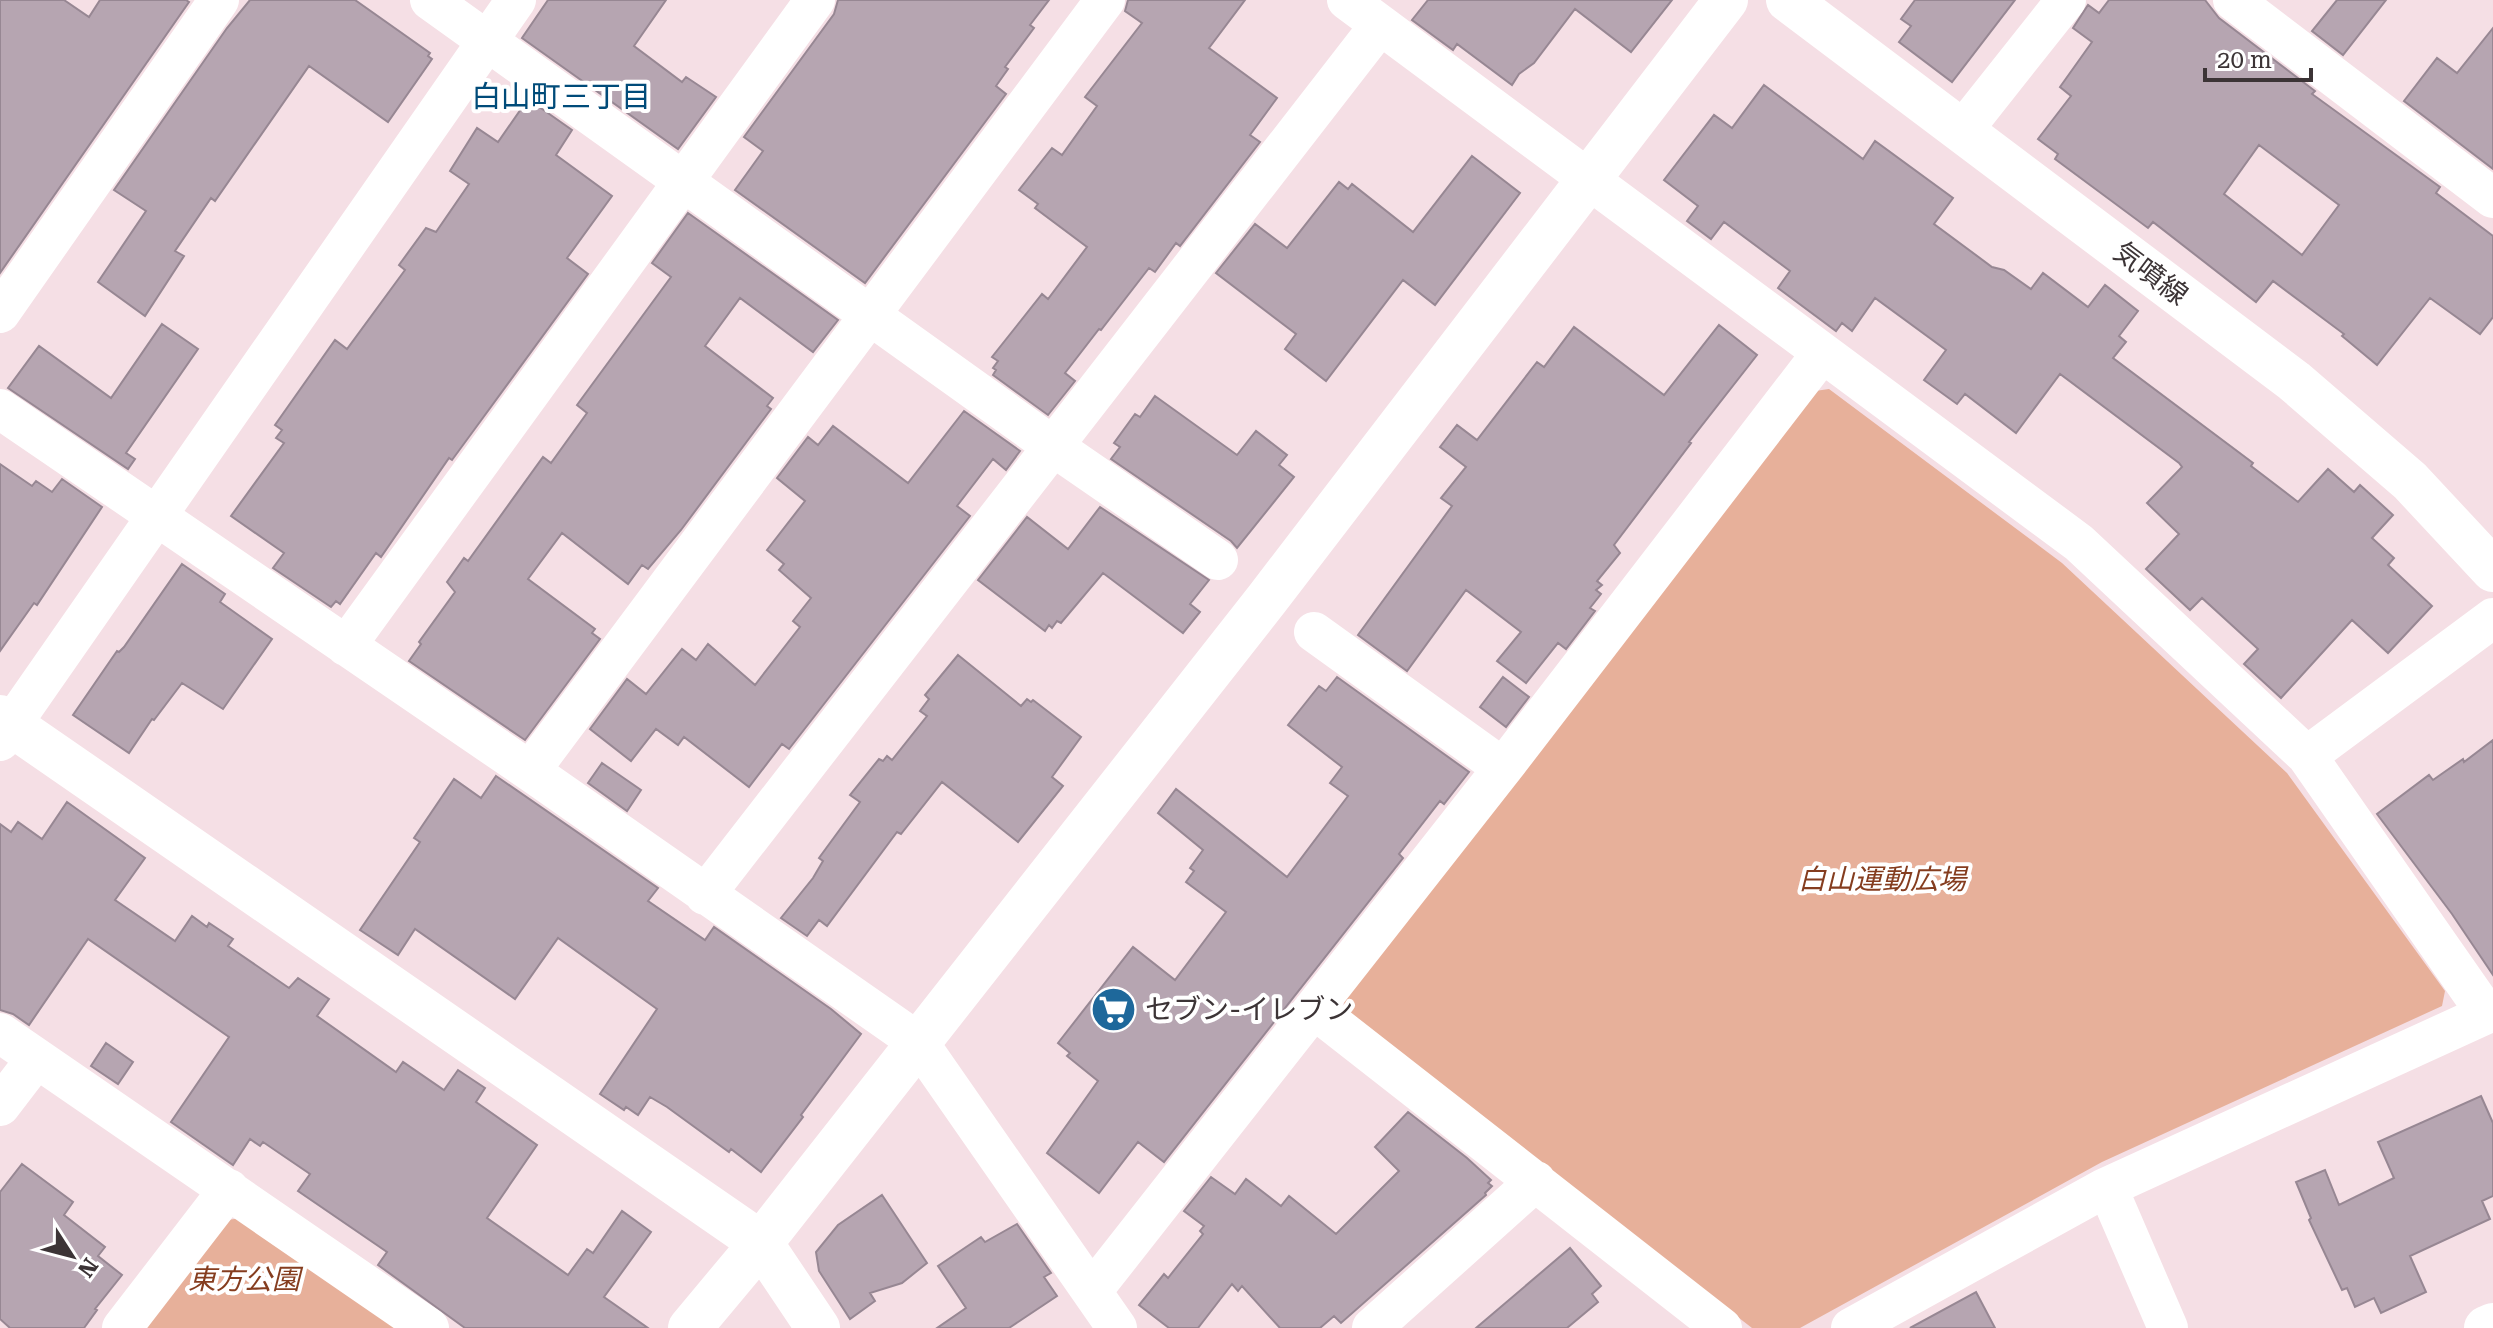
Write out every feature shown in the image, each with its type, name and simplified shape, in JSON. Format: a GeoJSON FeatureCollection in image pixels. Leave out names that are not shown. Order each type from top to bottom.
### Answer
{"type":"FeatureCollection","features":[{"type":"Feature","properties":{"kind":"street"},"geometry":{"type":"LineString","coordinates":[[0,313],[219,0]]}},
{"type":"Feature","properties":{"kind":"street"},"geometry":{"type":"LineString","coordinates":[[430,0],[1054,447],[1218,560]]}},
{"type":"Feature","properties":{"kind":"street"},"geometry":{"type":"LineString","coordinates":[[516,0],[4,728],[761,1243],[818,1328]]}},
{"type":"Feature","properties":{"kind":"street"},"geometry":{"type":"LineString","coordinates":[[346,646],[815,0]]}},
{"type":"Feature","properties":{"kind":"street"},"geometry":{"type":"LineString","coordinates":[[530,771],[1105,0]]}},
{"type":"Feature","properties":{"kind":"street"},"geometry":{"type":"LineString","coordinates":[[1347,0],[2079,543],[2307,756],[2490,1012],[2103,1189],[1851,1328]]}},
{"type":"Feature","properties":{"kind":"street"},"geometry":{"type":"LineString","coordinates":[[690,1328],[761,1243],[1267,599],[1726,0]]}},
{"type":"Feature","properties":{"kind":"street","name":"気噴線"},"geometry":{"type":"LineString","coordinates":[[1788,0],[2294,381],[2410,481],[2493,570]]}},
{"type":"Feature","properties":{"kind":"street"},"geometry":{"type":"LineString","coordinates":[[1963,130],[2066,0]]}},
{"type":"Feature","properties":{"kind":"street"},"geometry":{"type":"LineString","coordinates":[[2233,0],[2493,198]]}},
{"type":"Feature","properties":{"kind":"street"},"geometry":{"type":"LineString","coordinates":[[705,895],[1380,25]]}},
{"type":"Feature","properties":{"kind":"street"},"geometry":{"type":"LineString","coordinates":[[1092,1291],[1503,768],[1822,353]]}},
{"type":"Feature","properties":{"kind":"street"},"geometry":{"type":"LineString","coordinates":[[0,409],[530,771],[918,1042],[1117,1328]]}},
{"type":"Feature","properties":{"kind":"street"},"geometry":{"type":"LineString","coordinates":[[2307,756],[2493,618]]}},
{"type":"Feature","properties":{"kind":"street"},"geometry":{"type":"LineString","coordinates":[[1314,632],[1503,768]]}},
{"type":"Feature","properties":{"kind":"street"},"geometry":{"type":"LineString","coordinates":[[1314,1009],[1722,1328]]}},
{"type":"Feature","properties":{"kind":"street"},"geometry":{"type":"LineString","coordinates":[[0,1033],[429,1328]]}},
{"type":"Feature","properties":{"kind":"street"},"geometry":{"type":"LineString","coordinates":[[0,1106],[36,1059]]}},
{"type":"Feature","properties":{"kind":"street"},"geometry":{"type":"LineString","coordinates":[[1372,1328],[1536,1181]]}},
{"type":"Feature","properties":{"kind":"street"},"geometry":{"type":"LineString","coordinates":[[122,1328],[229,1189]]}},
{"type":"Feature","properties":{"kind":"street"},"geometry":{"type":"LineString","coordinates":[[2108,1189],[2168,1328]]}},
{"type":"Feature","properties":{"kind":"street"},"geometry":{"type":"LineString","coordinates":[[2486,1328],[2493,1325]]}},
{"type":"Feature","properties":{"kind":"green space","name":"白山運動広場"},"geometry":{"type":"Polygon","coordinates":[[[1829,389],[2062,563],[2287,773],[2445,991],[2442,1006],[2102,1162],[1800,1328],[1752,1328],[1346,1013],[1343,996],[1815,391],[1829,389]]]}},
{"type":"Feature","properties":{"kind":"green space","name":"東方公園"},"geometry":{"type":"Polygon","coordinates":[[[242,1218],[403,1328],[145,1328],[227,1220],[242,1218]]]}},
{"type":"Feature","properties":{"kind":"building"},"geometry":{"type":"Polygon","coordinates":[[[0,0],[64,0],[89,17],[100,0],[189,2],[0,273],[0,0]]]}},
{"type":"Feature","properties":{"kind":"building"},"geometry":{"type":"Polygon","coordinates":[[[250,0],[355,0],[430,53],[428,56],[432,59],[388,122],[309,66],[215,201],[211,198],[175,251],[184,256],[145,316],[98,282],[146,211],[114,190],[227,28],[250,0]]]}},
{"type":"Feature","properties":{"kind":"building"},"geometry":{"type":"Polygon","coordinates":[[[548,0],[666,0],[634,46],[682,82],[686,77],[716,97],[678,149],[522,38],[548,0]]]}},
{"type":"Feature","properties":{"kind":"building"},"geometry":{"type":"Polygon","coordinates":[[[838,0],[1049,0],[1030,25],[1034,28],[1005,67],[1008,69],[996,86],[1006,94],[865,283],[735,190],[763,151],[744,137],[834,14],[838,0]]]}},
{"type":"Feature","properties":{"kind":"building"},"geometry":{"type":"Polygon","coordinates":[[[1128,0],[1245,0],[1209,48],[1277,98],[1250,135],[1260,142],[1180,246],[1176,243],[1155,272],[1149,268],[1099,329],[1065,373],[1075,381],[1048,415],[993,375],[998,361],[992,357],[1042,294],[1048,299],[1087,247],[1035,208],[1038,204],[1019,190],[1052,148],[1062,155],[1097,106],[1085,97],[1142,23],[1125,11],[1128,0]]]}},
{"type":"Feature","properties":{"kind":"building"},"geometry":{"type":"Polygon","coordinates":[[[1428,0],[1672,0],[1631,52],[1575,9],[1534,63],[1519,74],[1512,85],[1457,44],[1453,50],[1412,20],[1428,0]]]}},
{"type":"Feature","properties":{"kind":"building"},"geometry":{"type":"Polygon","coordinates":[[[1915,0],[2015,0],[1952,82],[1899,42],[1911,26],[1901,19],[1915,0]]]}},
{"type":"Feature","properties":{"kind":"building"},"geometry":{"type":"Polygon","coordinates":[[[2109,0],[2205,0],[2219,18],[2315,91],[2312,94],[2440,187],[2436,193],[2493,236],[2493,317],[2480,334],[2430,298],[2377,365],[2342,336],[2344,334],[2273,281],[2256,302],[2153,222],[2148,228],[2055,159],[2058,154],[2038,139],[2071,96],[2060,87],[2092,42],[2073,28],[2088,5],[2099,13],[2109,0]],[[2259,145],[2224,194],[2302,255],[2339,205],[2259,145]]]}},
{"type":"Feature","properties":{"kind":"building"},"geometry":{"type":"Polygon","coordinates":[[[2337,0],[2386,0],[2343,55],[2312,31],[2337,0]]]}},
{"type":"Feature","properties":{"kind":"building"},"geometry":{"type":"Polygon","coordinates":[[[2493,28],[2493,169],[2404,101],[2437,58],[2457,73],[2493,28]]]}},
{"type":"Feature","properties":{"kind":"building"},"geometry":{"type":"Polygon","coordinates":[[[1764,85],[1863,159],[1875,141],[1953,198],[1934,224],[1992,267],[2004,270],[2031,289],[2043,273],[2088,307],[2105,285],[2138,311],[2119,336],[2126,342],[2113,358],[2253,463],[2251,466],[2298,502],[2328,469],[2354,492],[2360,485],[2393,515],[2372,538],[2394,558],[2388,565],[2432,606],[2388,653],[2352,620],[2281,698],[2244,664],[2258,649],[2202,598],[2190,610],[2146,569],[2179,534],[2147,503],[2182,467],[2179,463],[2060,374],[2016,433],[1965,394],[1957,404],[1924,380],[1946,350],[1875,298],[1852,331],[1842,323],[1836,331],[1778,288],[1790,271],[1724,222],[1711,239],[1687,221],[1698,206],[1664,180],[1714,115],[1732,128],[1764,85]]]}},
{"type":"Feature","properties":{"kind":"building"},"geometry":{"type":"Polygon","coordinates":[[[528,99],[572,130],[556,155],[612,196],[567,258],[588,274],[452,460],[449,458],[381,557],[376,553],[340,604],[336,601],[331,607],[273,568],[284,553],[231,516],[284,443],[276,438],[282,430],[275,425],[335,340],[347,349],[405,270],[399,265],[426,228],[436,232],[469,184],[450,171],[477,128],[498,142],[528,99]]]}},
{"type":"Feature","properties":{"kind":"building"},"geometry":{"type":"Polygon","coordinates":[[[1472,156],[1520,193],[1435,305],[1403,280],[1326,381],[1285,349],[1296,334],[1216,273],[1255,224],[1287,248],[1339,182],[1348,189],[1352,184],[1413,232],[1472,156]]]}},
{"type":"Feature","properties":{"kind":"building"},"geometry":{"type":"Polygon","coordinates":[[[688,213],[838,320],[813,352],[740,298],[705,346],[773,398],[767,406],[771,409],[648,569],[642,565],[628,584],[562,533],[528,579],[595,629],[592,633],[600,639],[525,740],[409,661],[455,592],[447,582],[464,558],[468,561],[543,457],[551,463],[587,413],[577,405],[671,277],[652,263],[688,213]]]}},
{"type":"Feature","properties":{"kind":"building"},"geometry":{"type":"Polygon","coordinates":[[[162,324],[198,349],[126,453],[135,459],[128,469],[8,388],[39,346],[111,398],[162,324]]]}},
{"type":"Feature","properties":{"kind":"building"},"geometry":{"type":"Polygon","coordinates":[[[1719,325],[1757,355],[1614,545],[1620,553],[1597,581],[1602,585],[1596,590],[1601,594],[1590,608],[1595,611],[1566,649],[1558,643],[1526,683],[1497,661],[1521,632],[1466,590],[1407,671],[1358,635],[1452,506],[1441,498],[1466,467],[1440,447],[1457,425],[1477,440],[1537,362],[1544,367],[1574,327],[1664,395],[1719,325]]]}},
{"type":"Feature","properties":{"kind":"building"},"geometry":{"type":"Polygon","coordinates":[[[1155,396],[1237,455],[1256,431],[1287,455],[1279,465],[1294,477],[1237,548],[1111,459],[1120,447],[1114,443],[1135,414],[1140,417],[1155,396]]]}},
{"type":"Feature","properties":{"kind":"building"},"geometry":{"type":"Polygon","coordinates":[[[964,411],[1020,451],[1006,470],[993,459],[957,506],[970,516],[789,749],[782,744],[749,787],[684,737],[678,745],[656,729],[631,761],[590,729],[627,679],[646,694],[682,649],[696,660],[708,644],[755,685],[800,627],[793,621],[811,598],[779,570],[784,564],[767,550],[805,501],[777,478],[808,437],[818,445],[833,426],[908,483],[964,411]]]}},
{"type":"Feature","properties":{"kind":"building"},"geometry":{"type":"Polygon","coordinates":[[[0,464],[32,486],[36,481],[52,492],[62,479],[102,507],[37,605],[34,603],[0,651],[0,464]]]}},
{"type":"Feature","properties":{"kind":"building"},"geometry":{"type":"Polygon","coordinates":[[[1100,507],[1209,580],[1190,604],[1200,612],[1183,633],[1103,573],[1061,623],[1057,621],[1052,628],[1049,625],[1045,631],[978,580],[1027,517],[1068,549],[1100,507]]]}},
{"type":"Feature","properties":{"kind":"building"},"geometry":{"type":"Polygon","coordinates":[[[182,564],[225,594],[220,602],[272,639],[223,709],[182,683],[129,753],[73,715],[182,564]]]}},
{"type":"Feature","properties":{"kind":"building"},"geometry":{"type":"Polygon","coordinates":[[[958,655],[1021,706],[1027,699],[1033,700],[1081,737],[1052,777],[1063,786],[1018,842],[942,782],[901,834],[897,832],[827,926],[819,920],[807,936],[781,918],[813,878],[823,861],[819,858],[860,802],[850,795],[879,759],[883,761],[887,756],[892,760],[927,716],[920,711],[929,699],[925,695],[958,655]]]}},
{"type":"Feature","properties":{"kind":"building"},"geometry":{"type":"Polygon","coordinates":[[[1337,677],[1469,772],[1444,804],[1440,801],[1399,854],[1403,858],[1164,1162],[1138,1142],[1099,1193],[1047,1153],[1098,1081],[1067,1056],[1070,1053],[1058,1043],[1133,947],[1175,980],[1226,912],[1186,882],[1194,871],[1190,868],[1203,850],[1158,813],[1176,789],[1287,877],[1348,796],[1330,783],[1342,767],[1288,725],[1319,686],[1326,691],[1337,677]]]}},
{"type":"Feature","properties":{"kind":"building"},"geometry":{"type":"Polygon","coordinates":[[[1503,677],[1529,697],[1506,727],[1480,707],[1503,677]]]}},
{"type":"Feature","properties":{"kind":"building"},"geometry":{"type":"Polygon","coordinates":[[[2493,740],[2493,975],[2377,814],[2429,775],[2433,780],[2493,740]]]}},
{"type":"Feature","properties":{"kind":"building"},"geometry":{"type":"Polygon","coordinates":[[[602,763],[641,790],[627,811],[588,783],[602,763]]]}},
{"type":"Feature","properties":{"kind":"building"},"geometry":{"type":"Polygon","coordinates":[[[496,776],[658,888],[648,901],[705,940],[714,927],[831,1009],[861,1034],[761,1172],[650,1097],[638,1115],[600,1094],[657,1009],[558,938],[515,999],[415,929],[398,955],[360,930],[420,842],[414,838],[454,779],[481,798],[496,776]]]}},
{"type":"Feature","properties":{"kind":"building"},"geometry":{"type":"Polygon","coordinates":[[[67,802],[145,858],[115,900],[175,941],[192,916],[207,927],[209,923],[233,939],[228,946],[289,988],[298,978],[329,999],[317,1016],[396,1072],[403,1062],[444,1090],[458,1070],[485,1088],[476,1102],[537,1145],[487,1218],[568,1275],[587,1249],[593,1253],[622,1211],[651,1232],[604,1297],[648,1328],[465,1328],[378,1265],[387,1252],[298,1191],[310,1174],[263,1142],[260,1146],[250,1139],[233,1165],[171,1122],[229,1037],[88,939],[29,1025],[13,1014],[0,1010],[0,824],[11,832],[18,822],[42,839],[67,802]]]}},
{"type":"Feature","properties":{"kind":"building"},"geometry":{"type":"Polygon","coordinates":[[[106,1043],[133,1062],[118,1084],[91,1066],[106,1043]]]}},
{"type":"Feature","properties":{"kind":"building"},"geometry":{"type":"Polygon","coordinates":[[[2481,1096],[2493,1123],[2493,1196],[2482,1201],[2490,1219],[2410,1256],[2426,1292],[2381,1313],[2374,1298],[2355,1307],[2347,1288],[2342,1290],[2309,1220],[2311,1218],[2296,1182],[2325,1170],[2339,1205],[2394,1178],[2378,1142],[2481,1096]]]}},
{"type":"Feature","properties":{"kind":"building"},"geometry":{"type":"Polygon","coordinates":[[[1408,1112],[1467,1158],[1491,1180],[1488,1183],[1492,1186],[1486,1195],[1341,1323],[1334,1316],[1320,1328],[1280,1328],[1242,1286],[1238,1291],[1232,1284],[1198,1328],[1169,1328],[1139,1305],[1164,1274],[1168,1278],[1203,1234],[1200,1231],[1204,1226],[1184,1211],[1211,1177],[1235,1194],[1246,1179],[1281,1206],[1289,1196],[1336,1234],[1399,1171],[1375,1147],[1408,1112]]]}},
{"type":"Feature","properties":{"kind":"building"},"geometry":{"type":"Polygon","coordinates":[[[22,1164],[73,1202],[64,1215],[105,1247],[98,1256],[122,1275],[84,1328],[10,1328],[0,1319],[0,1192],[22,1164]]]}},
{"type":"Feature","properties":{"kind":"building"},"geometry":{"type":"Polygon","coordinates":[[[882,1195],[927,1263],[902,1283],[870,1293],[875,1301],[850,1319],[819,1271],[816,1252],[838,1225],[882,1195]]]}},
{"type":"Feature","properties":{"kind":"building"},"geometry":{"type":"Polygon","coordinates":[[[1017,1224],[1051,1273],[1044,1277],[1057,1296],[1009,1328],[937,1328],[966,1308],[938,1266],[981,1237],[985,1242],[1017,1224]]]}},
{"type":"Feature","properties":{"kind":"building"},"geometry":{"type":"Polygon","coordinates":[[[1570,1248],[1601,1286],[1592,1294],[1598,1302],[1567,1328],[1476,1328],[1570,1248]]]}},
{"type":"Feature","properties":{"kind":"building"},"geometry":{"type":"Polygon","coordinates":[[[1976,1292],[1995,1328],[1910,1328],[1976,1292]]]}},
{"type":"Feature","properties":{"kind":"place","name":"セブン-イレブン"},"geometry":{"type":"Point","coordinates":[1114,1009]}},
{"type":"Feature","properties":{"kind":"district","name":"白山町三丁目"},"geometry":{"type":"Point","coordinates":[561,97]}}]}
